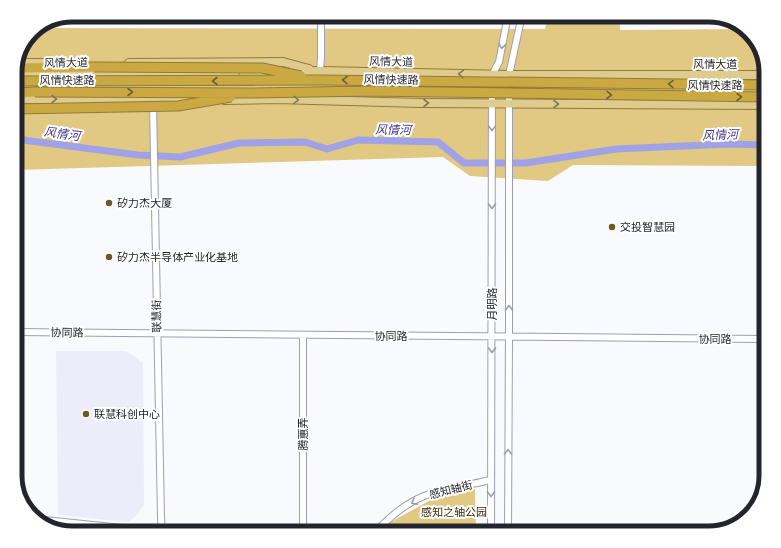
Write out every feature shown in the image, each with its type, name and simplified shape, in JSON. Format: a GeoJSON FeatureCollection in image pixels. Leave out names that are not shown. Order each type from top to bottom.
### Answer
{"type":"FeatureCollection","features":[{"type":"Feature","properties":{"kind":"highway"},"geometry":{"type":"LineString","coordinates":[[22,68],[262,68],[320,76]]}},
{"type":"Feature","properties":{"kind":"highway","name":"风情快速路"},"geometry":{"type":"LineString","coordinates":[[22,81],[320,76],[759,84]]}},
{"type":"Feature","properties":{"kind":"highway","name":"风情快速路"},"geometry":{"type":"LineString","coordinates":[[22,93],[252,93],[370,91],[759,97]]}},
{"type":"Feature","properties":{"kind":"highway"},"geometry":{"type":"LineString","coordinates":[[22,109],[178,106],[252,93]]}},
{"type":"Feature","properties":{"kind":"main road"},"geometry":{"type":"LineString","coordinates":[[23,63],[283,62],[320,76]]}},
{"type":"Feature","properties":{"kind":"main road","name":"风情大道"},"geometry":{"type":"LineString","coordinates":[[22,75],[759,75]]}},
{"type":"Feature","properties":{"kind":"main road"},"geometry":{"type":"LineString","coordinates":[[22,99],[277,99],[421,103],[759,106]]}},
{"type":"Feature","properties":{"kind":"street"},"geometry":{"type":"LineString","coordinates":[[320,76],[321,22]]}},
{"type":"Feature","properties":{"kind":"street"},"geometry":{"type":"LineString","coordinates":[[492,75],[499,62],[507,22]]}},
{"type":"Feature","properties":{"kind":"street","name":"月明路"},"geometry":{"type":"LineString","coordinates":[[508,526],[509,75],[520,22]]}},
{"type":"Feature","properties":{"kind":"street","name":"月明路"},"geometry":{"type":"LineString","coordinates":[[491,526],[492,75]]}},
{"type":"Feature","properties":{"kind":"street","name":"联慧街"},"geometry":{"type":"LineString","coordinates":[[153,100],[162,526]]}},
{"type":"Feature","properties":{"kind":"street","name":"协同路"},"geometry":{"type":"LineString","coordinates":[[22,332],[492,336],[509,338],[759,339]]}},
{"type":"Feature","properties":{"kind":"street","name":"腾蕙弄"},"geometry":{"type":"LineString","coordinates":[[303,335],[303,526]]}},
{"type":"Feature","properties":{"kind":"street","name":"感知轴街"},"geometry":{"type":"LineString","coordinates":[[381,526],[400,510],[424,496],[491,480]]}},
{"type":"Feature","properties":{"kind":"street"},"geometry":{"type":"LineString","coordinates":[[49,521],[98,526]]}},
{"type":"Feature","properties":{"kind":"shaded area"},"geometry":{"type":"Polygon","coordinates":[[[56,351],[126,351],[143,363],[144,505],[135,517],[128,522],[58,515],[56,351]]]}},
{"type":"Feature","properties":{"kind":"green space"},"geometry":{"type":"Polygon","coordinates":[[[547,22],[620,22],[620,30],[737,30],[752,47],[759,66],[759,166],[573,165],[548,181],[470,176],[443,157],[22,170],[22,69],[30,44],[44,30],[48,28],[545,29],[547,22]]]}},
{"type":"Feature","properties":{"kind":"green space","name":"感知之轴公园"},"geometry":{"type":"Polygon","coordinates":[[[475,489],[476,526],[384,526],[445,492],[475,489]]]}},
{"type":"Feature","properties":{"kind":"waterway","name":"风情河"},"geometry":{"type":"LineString","coordinates":[[22,140],[138,155],[180,157],[239,143],[305,142],[327,149],[358,140],[438,142],[464,163],[526,163],[616,149],[729,144],[759,145]]}},
{"type":"Feature","properties":{"kind":"place","name":"矽力杰大厦"},"geometry":{"type":"Point","coordinates":[109,203]}},
{"type":"Feature","properties":{"kind":"place","name":"交投智慧园"},"geometry":{"type":"Point","coordinates":[612,227]}},
{"type":"Feature","properties":{"kind":"place","name":"矽力杰半导体产业化基地"},"geometry":{"type":"Point","coordinates":[109,257]}},
{"type":"Feature","properties":{"kind":"place","name":"联慧科创中心"},"geometry":{"type":"Point","coordinates":[86,414]}}]}
